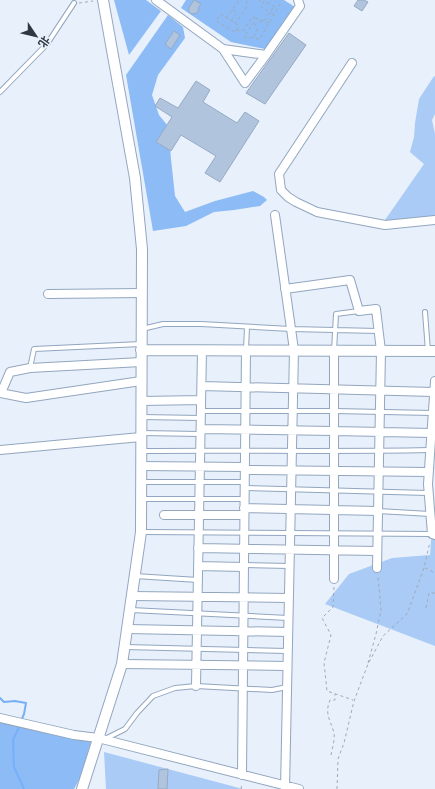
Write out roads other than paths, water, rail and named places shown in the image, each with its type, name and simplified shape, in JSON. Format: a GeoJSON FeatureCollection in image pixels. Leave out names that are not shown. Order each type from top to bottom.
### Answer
{"type":"FeatureCollection","features":[{"type":"Feature","properties":{"kind":"street"},"geometry":{"type":"LineString","coordinates":[[82,789],[102,739],[122,664],[141,532],[142,249],[135,178],[98,0]]}},
{"type":"Feature","properties":{"kind":"street"},"geometry":{"type":"LineString","coordinates":[[156,0],[223,49],[245,83],[300,6],[298,0]]}},
{"type":"Feature","properties":{"kind":"street"},"geometry":{"type":"LineString","coordinates":[[223,49],[266,55]]}},
{"type":"Feature","properties":{"kind":"street"},"geometry":{"type":"LineString","coordinates":[[352,63],[279,174],[281,190],[296,202],[317,212],[385,225],[435,220]]}},
{"type":"Feature","properties":{"kind":"street"},"geometry":{"type":"LineString","coordinates":[[275,215],[294,350],[285,787]]}},
{"type":"Feature","properties":{"kind":"street"},"geometry":{"type":"LineString","coordinates":[[285,289],[350,280],[359,311],[376,309],[381,351],[377,568]]}},
{"type":"Feature","properties":{"kind":"street"},"geometry":{"type":"LineString","coordinates":[[48,294],[142,293]]}},
{"type":"Feature","properties":{"kind":"street"},"geometry":{"type":"LineString","coordinates":[[141,347],[202,350],[432,351]]}},
{"type":"Feature","properties":{"kind":"street"},"geometry":{"type":"LineString","coordinates":[[196,686],[202,350]]}},
{"type":"Feature","properties":{"kind":"street"},"geometry":{"type":"LineString","coordinates":[[242,775],[246,350]]}},
{"type":"Feature","properties":{"kind":"street"},"geometry":{"type":"LineString","coordinates":[[334,350],[334,579]]}},
{"type":"Feature","properties":{"kind":"street"},"geometry":{"type":"LineString","coordinates":[[141,362],[30,368],[10,372],[0,393],[26,398],[141,381]]}},
{"type":"Feature","properties":{"kind":"street"},"geometry":{"type":"LineString","coordinates":[[433,534],[428,493],[428,472],[435,381]]}},
{"type":"Feature","properties":{"kind":"street"},"geometry":{"type":"LineString","coordinates":[[202,386],[434,392]]}},
{"type":"Feature","properties":{"kind":"street"},"geometry":{"type":"LineString","coordinates":[[141,401],[201,400]]}},
{"type":"Feature","properties":{"kind":"street"},"geometry":{"type":"LineString","coordinates":[[201,432],[292,430],[431,433]]}},
{"type":"Feature","properties":{"kind":"street"},"geometry":{"type":"LineString","coordinates":[[0,450],[141,435]]}},
{"type":"Feature","properties":{"kind":"street"},"geometry":{"type":"LineString","coordinates":[[141,466],[200,466],[291,470],[428,472]]}},
{"type":"Feature","properties":{"kind":"street"},"geometry":{"type":"LineString","coordinates":[[164,515],[290,510],[378,511]]}},
{"type":"Feature","properties":{"kind":"street"},"geometry":{"type":"LineString","coordinates":[[198,548],[377,551]]}},
{"type":"Feature","properties":{"kind":"street"},"geometry":{"type":"LineString","coordinates":[[198,566],[244,566]]}},
{"type":"Feature","properties":{"kind":"street"},"geometry":{"type":"LineString","coordinates":[[132,596],[289,598]]}},
{"type":"Feature","properties":{"kind":"street"},"geometry":{"type":"LineString","coordinates":[[127,628],[288,632]]}},
{"type":"Feature","properties":{"kind":"street"},"geometry":{"type":"LineString","coordinates":[[122,664],[287,666]]}},
{"type":"Feature","properties":{"kind":"street"},"geometry":{"type":"LineString","coordinates":[[0,718],[74,736],[102,739],[285,787],[299,789]]}},
{"type":"Feature","properties":{"kind":"lane"},"geometry":{"type":"LineString","coordinates":[[0,92],[47,44],[74,3]]}},
{"type":"Feature","properties":{"kind":"lane"},"geometry":{"type":"LineString","coordinates":[[334,350],[336,314],[359,311]]}},
{"type":"Feature","properties":{"kind":"lane"},"geometry":{"type":"LineString","coordinates":[[425,312],[432,351]]}},
{"type":"Feature","properties":{"kind":"lane"},"geometry":{"type":"LineString","coordinates":[[141,329],[164,324],[201,324],[291,329],[378,331]]}},
{"type":"Feature","properties":{"kind":"lane"},"geometry":{"type":"LineString","coordinates":[[246,350],[247,327]]}},
{"type":"Feature","properties":{"kind":"lane"},"geometry":{"type":"LineString","coordinates":[[30,368],[34,349],[141,347]]}},
{"type":"Feature","properties":{"kind":"lane"},"geometry":{"type":"LineString","coordinates":[[141,417],[245,411],[433,413]]}},
{"type":"Feature","properties":{"kind":"lane"},"geometry":{"type":"LineString","coordinates":[[141,435],[201,432]]}},
{"type":"Feature","properties":{"kind":"lane"},"geometry":{"type":"LineString","coordinates":[[141,451],[245,450],[292,452],[430,450]]}},
{"type":"Feature","properties":{"kind":"lane"},"geometry":{"type":"LineString","coordinates":[[141,482],[200,482],[291,489],[428,493]]}},
{"type":"Feature","properties":{"kind":"lane"},"geometry":{"type":"LineString","coordinates":[[141,499],[244,498]]}},
{"type":"Feature","properties":{"kind":"lane"},"geometry":{"type":"LineString","coordinates":[[378,511],[430,514]]}},
{"type":"Feature","properties":{"kind":"lane"},"geometry":{"type":"LineString","coordinates":[[141,532],[433,534]]}},
{"type":"Feature","properties":{"kind":"lane"},"geometry":{"type":"LineString","coordinates":[[244,566],[289,566]]}},
{"type":"Feature","properties":{"kind":"lane"},"geometry":{"type":"LineString","coordinates":[[135,576],[198,580]]}},
{"type":"Feature","properties":{"kind":"lane"},"geometry":{"type":"LineString","coordinates":[[130,610],[288,618]]}},
{"type":"Feature","properties":{"kind":"lane"},"geometry":{"type":"LineString","coordinates":[[125,647],[288,651]]}},
{"type":"Feature","properties":{"kind":"lane"},"geometry":{"type":"LineString","coordinates":[[102,739],[125,729],[137,713],[153,696],[176,688],[196,686],[272,690],[287,687]]}},
{"type":"Feature","properties":{"kind":"waterway"},"geometry":{"type":"LineString","coordinates":[[0,698],[4,702],[15,701],[26,703],[21,721]]}},
{"type":"Feature","properties":{"kind":"waterway"},"geometry":{"type":"LineString","coordinates":[[20,725],[13,740],[14,767],[24,789]]}}]}
